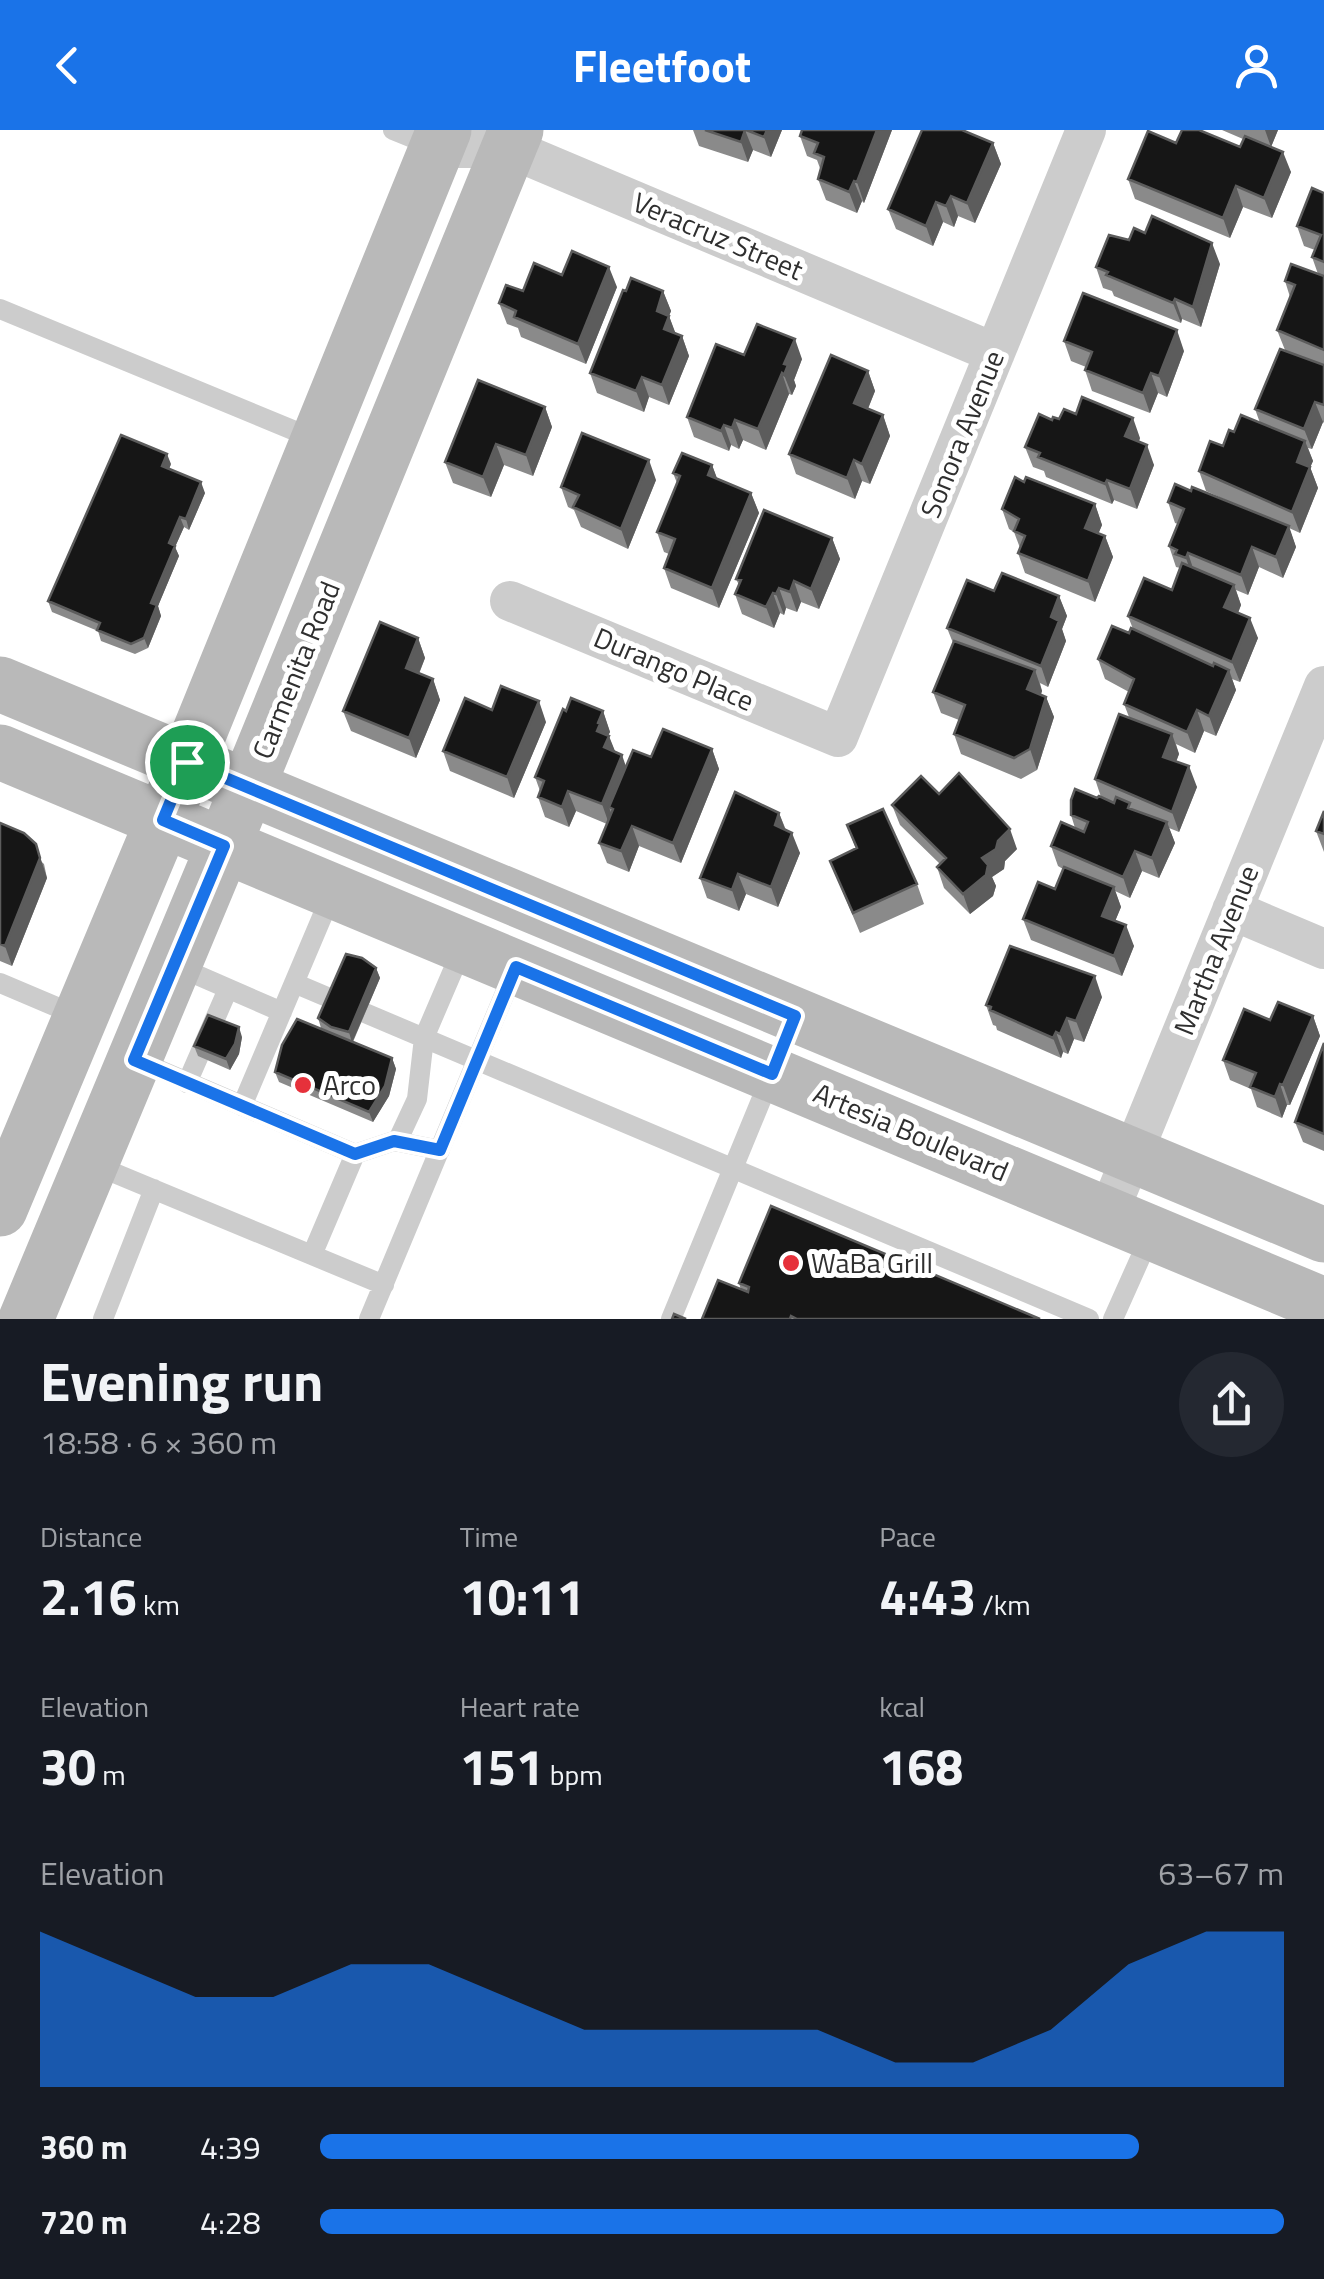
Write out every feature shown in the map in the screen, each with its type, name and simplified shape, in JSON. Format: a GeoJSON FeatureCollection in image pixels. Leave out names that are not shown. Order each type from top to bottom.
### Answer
{"type":"FeatureCollection","features":[{"type":"Feature","properties":{"kind":"main road"},"geometry":{"type":"LineString","coordinates":[[0,1209],[318,440],[424,136]]}},
{"type":"Feature","properties":{"kind":"main road","name":"Carmenita Road"},"geometry":{"type":"LineString","coordinates":[[24,1317],[224,846],[512,139]]}},
{"type":"Feature","properties":{"kind":"main road"},"geometry":{"type":"LineString","coordinates":[[0,684],[1324,1236]]}},
{"type":"Feature","properties":{"kind":"main road","name":"Artesia Boulevard"},"geometry":{"type":"LineString","coordinates":[[0,752],[1324,1305]]}},
{"type":"Feature","properties":{"kind":"main road"},"geometry":{"type":"LineString","coordinates":[[772,1074],[795,1016]]}},
{"type":"Feature","properties":{"kind":"street","name":"Sonora Avenue"},"geometry":{"type":"LineString","coordinates":[[838,738],[1086,130]]}},
{"type":"Feature","properties":{"kind":"street","name":"Veracruz Street"},"geometry":{"type":"LineString","coordinates":[[424,136],[512,139],[994,353]]}},
{"type":"Feature","properties":{"kind":"street","name":"Durango Place"},"geometry":{"type":"LineString","coordinates":[[510,600],[838,738]]}},
{"type":"Feature","properties":{"kind":"street","name":"Martha Avenue"},"geometry":{"type":"LineString","coordinates":[[1130,1223],[1132,1156],[1324,686]]}},
{"type":"Feature","properties":{"kind":"street"},"geometry":{"type":"LineString","coordinates":[[1232,910],[1324,949]]}},
{"type":"Feature","properties":{"kind":"lane"},"geometry":{"type":"LineString","coordinates":[[0,309],[318,440]]}},
{"type":"Feature","properties":{"kind":"lane"},"geometry":{"type":"LineString","coordinates":[[242,1106],[333,891]]}},
{"type":"Feature","properties":{"kind":"lane"},"geometry":{"type":"LineString","coordinates":[[397,1142],[417,1099],[424,1038],[464,945]]}},
{"type":"Feature","properties":{"kind":"lane"},"geometry":{"type":"LineString","coordinates":[[174,965],[282,1012]]}},
{"type":"Feature","properties":{"kind":"lane"},"geometry":{"type":"LineString","coordinates":[[369,1319],[516,967]]}},
{"type":"Feature","properties":{"kind":"lane"},"geometry":{"type":"LineString","coordinates":[[0,984],[80,1017]]}},
{"type":"Feature","properties":{"kind":"lane"},"geometry":{"type":"LineString","coordinates":[[294,984],[1089,1319]]}},
{"type":"Feature","properties":{"kind":"lane"},"geometry":{"type":"LineString","coordinates":[[188,1083],[228,988]]}},
{"type":"Feature","properties":{"kind":"lane"},"geometry":{"type":"LineString","coordinates":[[134,1060],[355,1154],[397,1142],[440,1150]]}},
{"type":"Feature","properties":{"kind":"lane"},"geometry":{"type":"LineString","coordinates":[[671,1319],[772,1074]]}},
{"type":"Feature","properties":{"kind":"lane"},"geometry":{"type":"LineString","coordinates":[[312,1255],[355,1154]]}},
{"type":"Feature","properties":{"kind":"lane"},"geometry":{"type":"LineString","coordinates":[[91,1163],[384,1285]]}},
{"type":"Feature","properties":{"kind":"lane"},"geometry":{"type":"LineString","coordinates":[[102,1319],[154,1190]]}},
{"type":"Feature","properties":{"kind":"lane"},"geometry":{"type":"LineString","coordinates":[[1113,1319],[1130,1223]]}},
{"type":"Feature","properties":{"kind":"building"},"geometry":{"type":"Polygon","coordinates":[[[705,130],[745,130],[741,142],[705,130]]]}},
{"type":"Feature","properties":{"kind":"building"},"geometry":{"type":"Polygon","coordinates":[[[746,130],[767,130],[764,137],[746,130]]]}},
{"type":"Feature","properties":{"kind":"building"},"geometry":{"type":"Polygon","coordinates":[[[802,130],[877,130],[857,182],[849,192],[818,179],[824,157],[814,153],[818,143],[800,136],[802,130]]]}},
{"type":"Feature","properties":{"kind":"building"},"geometry":{"type":"Polygon","coordinates":[[[922,130],[962,130],[993,143],[967,203],[951,196],[946,206],[936,202],[926,226],[888,209],[922,130]]]}},
{"type":"Feature","properties":{"kind":"building"},"geometry":{"type":"Polygon","coordinates":[[[1182,130],[1199,130],[1240,147],[1245,136],[1283,152],[1264,198],[1236,186],[1223,218],[1128,179],[1148,131],[1176,143],[1182,130]]]}},
{"type":"Feature","properties":{"kind":"building"},"geometry":{"type":"Polygon","coordinates":[[[1312,188],[1324,193],[1324,262],[1312,257],[1321,235],[1297,226],[1312,188]]]}},
{"type":"Feature","properties":{"kind":"building"},"geometry":{"type":"Polygon","coordinates":[[[1152,216],[1212,243],[1193,307],[1175,299],[1173,303],[1106,275],[1108,272],[1096,267],[1109,235],[1129,240],[1134,228],[1145,233],[1152,216]]]}},
{"type":"Feature","properties":{"kind":"building"},"geometry":{"type":"Polygon","coordinates":[[[572,251],[609,267],[578,344],[514,317],[516,311],[499,303],[506,285],[523,291],[534,263],[562,275],[572,251]]]}},
{"type":"Feature","properties":{"kind":"building"},"geometry":{"type":"Polygon","coordinates":[[[1291,264],[1324,276],[1324,350],[1277,330],[1295,285],[1285,281],[1291,264]]]}},
{"type":"Feature","properties":{"kind":"building"},"geometry":{"type":"Polygon","coordinates":[[[631,278],[663,291],[657,311],[669,316],[664,329],[682,336],[662,385],[642,377],[636,391],[590,373],[631,278]]]}},
{"type":"Feature","properties":{"kind":"building"},"geometry":{"type":"Polygon","coordinates":[[[1083,293],[1177,330],[1159,376],[1151,373],[1143,393],[1085,370],[1092,352],[1064,341],[1083,293]]]}},
{"type":"Feature","properties":{"kind":"building"},"geometry":{"type":"Polygon","coordinates":[[[757,324],[795,339],[784,364],[788,365],[784,375],[758,429],[735,420],[732,428],[724,425],[721,431],[687,417],[716,344],[744,355],[757,324]]]}},
{"type":"Feature","properties":{"kind":"building"},"geometry":{"type":"Polygon","coordinates":[[[1280,349],[1324,365],[1324,405],[1315,402],[1304,429],[1255,409],[1280,349]]]}},
{"type":"Feature","properties":{"kind":"building"},"geometry":{"type":"Polygon","coordinates":[[[831,355],[868,371],[854,403],[883,415],[862,464],[854,460],[847,478],[789,454],[831,355]]]}},
{"type":"Feature","properties":{"kind":"building"},"geometry":{"type":"Polygon","coordinates":[[[478,380],[545,407],[526,455],[496,444],[483,477],[445,462],[478,380]]]}},
{"type":"Feature","properties":{"kind":"building"},"geometry":{"type":"Polygon","coordinates":[[[1082,397],[1133,418],[1125,436],[1147,445],[1130,489],[1107,480],[1105,484],[1038,457],[1040,453],[1025,447],[1039,414],[1052,420],[1059,419],[1064,409],[1076,414],[1082,397]]]}},
{"type":"Feature","properties":{"kind":"building"},"geometry":{"type":"Polygon","coordinates":[[[1241,415],[1305,441],[1297,462],[1310,467],[1292,512],[1199,471],[1210,441],[1223,446],[1241,415]]]}},
{"type":"Feature","properties":{"kind":"building"},"geometry":{"type":"Polygon","coordinates":[[[582,433],[649,460],[621,529],[573,507],[579,495],[561,487],[582,433]]]}},
{"type":"Feature","properties":{"kind":"building"},"geometry":{"type":"Polygon","coordinates":[[[121,435],[167,454],[162,466],[201,482],[186,519],[180,517],[169,543],[175,546],[151,603],[157,605],[144,638],[131,644],[97,630],[100,623],[48,601],[121,435]]]}},
{"type":"Feature","properties":{"kind":"building"},"geometry":{"type":"Polygon","coordinates":[[[682,453],[712,465],[708,475],[751,493],[712,588],[664,568],[675,539],[657,532],[680,476],[673,473],[682,453]]]}},
{"type":"Feature","properties":{"kind":"building"},"geometry":{"type":"Polygon","coordinates":[[[1015,477],[1024,482],[1026,477],[1095,504],[1085,528],[1105,536],[1088,581],[1018,553],[1025,536],[1014,531],[1019,519],[1002,509],[1015,477]]]}},
{"type":"Feature","properties":{"kind":"building"},"geometry":{"type":"Polygon","coordinates":[[[1175,484],[1191,491],[1192,487],[1289,526],[1276,557],[1252,547],[1241,575],[1188,553],[1186,558],[1175,554],[1177,550],[1169,546],[1184,509],[1168,502],[1175,484]]]}},
{"type":"Feature","properties":{"kind":"building"},"geometry":{"type":"Polygon","coordinates":[[[764,510],[832,538],[811,589],[794,581],[790,592],[779,588],[773,593],[766,607],[735,594],[741,580],[736,579],[764,510]]]}},
{"type":"Feature","properties":{"kind":"building"},"geometry":{"type":"Polygon","coordinates":[[[1182,563],[1234,585],[1224,607],[1250,618],[1232,662],[1128,616],[1144,578],[1172,590],[1182,563]]]}},
{"type":"Feature","properties":{"kind":"building"},"geometry":{"type":"Polygon","coordinates":[[[1002,573],[1059,596],[1051,617],[1059,621],[1041,666],[947,628],[967,580],[994,591],[1002,573]]]}},
{"type":"Feature","properties":{"kind":"building"},"geometry":{"type":"Polygon","coordinates":[[[380,622],[418,638],[406,668],[433,679],[409,738],[343,711],[380,622]]]}},
{"type":"Feature","properties":{"kind":"building"},"geometry":{"type":"Polygon","coordinates":[[[1112,626],[1129,633],[1131,628],[1229,670],[1209,716],[1197,710],[1187,732],[1124,704],[1134,679],[1098,659],[1112,626]]]}},
{"type":"Feature","properties":{"kind":"building"},"geometry":{"type":"Polygon","coordinates":[[[954,641],[1035,670],[1027,689],[1046,697],[1030,749],[1014,758],[954,734],[965,705],[933,692],[954,641]]]}},
{"type":"Feature","properties":{"kind":"building"},"geometry":{"type":"Polygon","coordinates":[[[501,686],[539,701],[507,777],[443,751],[465,698],[492,710],[501,686]]]}},
{"type":"Feature","properties":{"kind":"building"},"geometry":{"type":"Polygon","coordinates":[[[571,698],[603,711],[597,731],[609,736],[604,747],[622,755],[602,804],[568,791],[562,807],[538,797],[544,781],[535,777],[571,698]]]}},
{"type":"Feature","properties":{"kind":"building"},"geometry":{"type":"Polygon","coordinates":[[[1119,714],[1172,734],[1163,757],[1189,766],[1172,812],[1095,779],[1119,714]]]}},
{"type":"Feature","properties":{"kind":"building"},"geometry":{"type":"Polygon","coordinates":[[[663,729],[712,749],[673,843],[632,826],[621,851],[599,843],[633,750],[651,757],[663,729]]]}},
{"type":"Feature","properties":{"kind":"building"},"geometry":{"type":"Polygon","coordinates":[[[959,773],[1010,829],[996,849],[982,858],[988,865],[986,875],[963,894],[937,867],[946,858],[892,805],[921,776],[939,794],[959,773]]]}},
{"type":"Feature","properties":{"kind":"building"},"geometry":{"type":"Polygon","coordinates":[[[1075,789],[1114,803],[1116,797],[1130,803],[1128,808],[1167,822],[1152,858],[1135,851],[1123,877],[1051,846],[1061,822],[1084,832],[1088,822],[1071,815],[1075,789]]]}},
{"type":"Feature","properties":{"kind":"building"},"geometry":{"type":"Polygon","coordinates":[[[735,792],[779,813],[775,825],[792,833],[771,887],[738,874],[732,890],[700,878],[735,792]]]}},
{"type":"Feature","properties":{"kind":"building"},"geometry":{"type":"Polygon","coordinates":[[[883,809],[917,884],[853,913],[830,861],[857,848],[847,825],[883,809]]]}},
{"type":"Feature","properties":{"kind":"building"},"geometry":{"type":"Polygon","coordinates":[[[1324,811],[1324,834],[1316,831],[1324,811]]]}},
{"type":"Feature","properties":{"kind":"building"},"geometry":{"type":"Polygon","coordinates":[[[0,823],[24,833],[36,844],[40,858],[5,946],[0,944],[0,823]]]}},
{"type":"Feature","properties":{"kind":"building"},"geometry":{"type":"Polygon","coordinates":[[[1064,867],[1114,887],[1102,916],[1126,925],[1114,956],[1023,919],[1038,882],[1055,889],[1064,867]]]}},
{"type":"Feature","properties":{"kind":"building"},"geometry":{"type":"Polygon","coordinates":[[[1010,946],[1095,976],[1076,1021],[1067,1018],[1060,1034],[1056,1032],[1053,1038],[986,1005],[1010,946]]]}},
{"type":"Feature","properties":{"kind":"building"},"geometry":{"type":"Polygon","coordinates":[[[346,954],[362,958],[376,968],[349,1032],[318,1018],[346,954]]]}},
{"type":"Feature","properties":{"kind":"building"},"geometry":{"type":"Polygon","coordinates":[[[1278,1002],[1313,1016],[1275,1097],[1250,1087],[1256,1073],[1223,1060],[1244,1009],[1270,1020],[1278,1002]]]}},
{"type":"Feature","properties":{"kind":"building"},"geometry":{"type":"Polygon","coordinates":[[[208,1015],[239,1027],[226,1059],[194,1046],[208,1015]]]}},
{"type":"Feature","properties":{"kind":"building"},"geometry":{"type":"Polygon","coordinates":[[[297,1019],[392,1058],[385,1086],[369,1112],[275,1072],[282,1045],[297,1019]]]}},
{"type":"Feature","properties":{"kind":"building"},"geometry":{"type":"Polygon","coordinates":[[[1324,1043],[1324,1134],[1295,1122],[1324,1043]]]}},
{"type":"Feature","properties":{"kind":"building"},"geometry":{"type":"Polygon","coordinates":[[[771,1206],[1040,1319],[702,1319],[718,1280],[748,1292],[749,1287],[739,1283],[771,1206]]]}},
{"type":"Feature","properties":{"kind":"place","name":"Arco"},"geometry":{"type":"Point","coordinates":[303,1085]}},
{"type":"Feature","properties":{"kind":"place","name":"WaBa Grill"},"geometry":{"type":"Point","coordinates":[791,1263]}},
{"type":"Feature","properties":{"kind":"route"},"geometry":{"type":"LineString","coordinates":[[187,762],[795,1016],[772,1074],[516,967],[440,1150],[394,1141],[355,1154],[134,1060],[224,846],[163,820],[187,762]]}}]}
